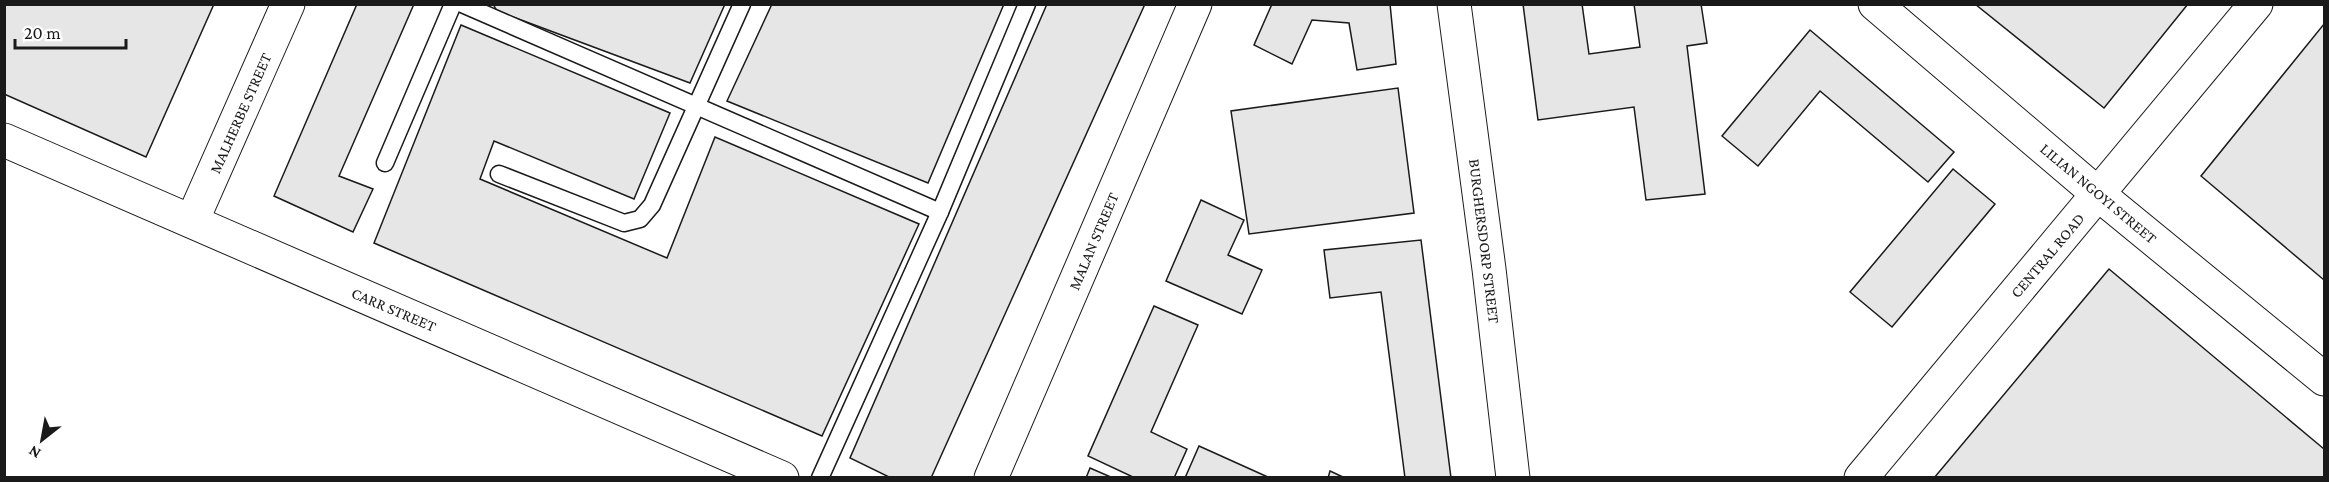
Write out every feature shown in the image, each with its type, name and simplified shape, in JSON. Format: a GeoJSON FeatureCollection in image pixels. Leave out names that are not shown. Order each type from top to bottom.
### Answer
{"type":"FeatureCollection","features":[{"type":"Feature","properties":{"kind":"street","name":"MALHERBE STREET"},"geometry":{"type":"LineString","coordinates":[[192,221],[288,4]]}},
{"type":"Feature","properties":{"kind":"street","name":"MALAN STREET"},"geometry":{"type":"LineString","coordinates":[[991,477],[1195,4]]}},
{"type":"Feature","properties":{"kind":"street","name":"BURGHERSDORP STREET"},"geometry":{"type":"LineString","coordinates":[[1454,4],[1490,269],[1513,477]]}},
{"type":"Feature","properties":{"kind":"street","name":"LILIAN NGOYI STREET"},"geometry":{"type":"LineString","coordinates":[[1875,4],[2097,194],[2325,379]]}},
{"type":"Feature","properties":{"kind":"street","name":"CENTRAL ROAD"},"geometry":{"type":"LineString","coordinates":[[1861,477],[2256,4]]}},
{"type":"Feature","properties":{"kind":"street","name":"CARR STREET"},"geometry":{"type":"LineString","coordinates":[[4,140],[782,477]]}},
{"type":"Feature","properties":{"kind":"lane"},"geometry":{"type":"LineString","coordinates":[[385,163],[453,4]]}},
{"type":"Feature","properties":{"kind":"lane"},"geometry":{"type":"LineString","coordinates":[[462,4],[940,212]]}},
{"type":"Feature","properties":{"kind":"lane"},"geometry":{"type":"LineString","coordinates":[[499,174],[624,223],[640,219],[652,206],[742,4]]}},
{"type":"Feature","properties":{"kind":"lane"},"geometry":{"type":"LineString","coordinates":[[820,477],[940,212],[1027,4]]}},
{"type":"Feature","properties":{"kind":"building"},"geometry":{"type":"Polygon","coordinates":[[[4,4],[214,4],[146,157],[4,94],[4,4]]]}},
{"type":"Feature","properties":{"kind":"building"},"geometry":{"type":"Polygon","coordinates":[[[357,4],[414,4],[339,176],[373,189],[353,232],[274,196],[357,4]]]}},
{"type":"Feature","properties":{"kind":"building"},"geometry":{"type":"Polygon","coordinates":[[[493,4],[725,4],[690,83],[497,11],[493,4]]]}},
{"type":"Feature","properties":{"kind":"building"},"geometry":{"type":"Polygon","coordinates":[[[772,4],[1004,4],[928,183],[727,101],[772,4]]]}},
{"type":"Feature","properties":{"kind":"building"},"geometry":{"type":"Polygon","coordinates":[[[1047,4],[1145,4],[931,478],[891,478],[850,458],[1047,4]]]}},
{"type":"Feature","properties":{"kind":"building"},"geometry":{"type":"Polygon","coordinates":[[[1272,4],[1390,4],[1396,64],[1357,70],[1349,23],[1312,20],[1292,64],[1254,45],[1272,4]]]}},
{"type":"Feature","properties":{"kind":"building"},"geometry":{"type":"Polygon","coordinates":[[[1523,4],[1582,4],[1589,54],[1640,47],[1634,4],[1701,4],[1707,43],[1687,46],[1705,194],[1646,200],[1634,107],[1538,120],[1523,4]]]}},
{"type":"Feature","properties":{"kind":"building"},"geometry":{"type":"Polygon","coordinates":[[[1975,4],[2188,4],[2104,108],[1975,4]]]}},
{"type":"Feature","properties":{"kind":"building"},"geometry":{"type":"Polygon","coordinates":[[[2324,24],[2324,280],[2201,176],[2324,24]]]}},
{"type":"Feature","properties":{"kind":"building"},"geometry":{"type":"Polygon","coordinates":[[[461,25],[670,113],[634,199],[494,141],[480,179],[667,258],[715,137],[919,224],[822,436],[374,243],[461,25]]]}},
{"type":"Feature","properties":{"kind":"building"},"geometry":{"type":"Polygon","coordinates":[[[1810,30],[1954,152],[1928,182],[1820,91],[1758,166],[1722,136],[1810,30]]]}},
{"type":"Feature","properties":{"kind":"building"},"geometry":{"type":"Polygon","coordinates":[[[1398,88],[1414,213],[1249,234],[1231,111],[1398,88]]]}},
{"type":"Feature","properties":{"kind":"building"},"geometry":{"type":"Polygon","coordinates":[[[1953,169],[1995,204],[1892,327],[1850,292],[1953,169]]]}},
{"type":"Feature","properties":{"kind":"building"},"geometry":{"type":"Polygon","coordinates":[[[1201,200],[1244,220],[1228,255],[1262,270],[1242,314],[1166,281],[1201,200]]]}},
{"type":"Feature","properties":{"kind":"building"},"geometry":{"type":"Polygon","coordinates":[[[1421,240],[1451,478],[1405,478],[1381,292],[1330,298],[1324,250],[1421,240]]]}},
{"type":"Feature","properties":{"kind":"building"},"geometry":{"type":"Polygon","coordinates":[[[2109,269],[2324,449],[2324,478],[1934,478],[2109,269]]]}},
{"type":"Feature","properties":{"kind":"building"},"geometry":{"type":"Polygon","coordinates":[[[1154,306],[1198,325],[1151,432],[1187,449],[1174,478],[1135,478],[1088,456],[1154,306]]]}},
{"type":"Feature","properties":{"kind":"building"},"geometry":{"type":"Polygon","coordinates":[[[1199,446],[1270,478],[1185,478],[1199,446]]]}},
{"type":"Feature","properties":{"kind":"building"},"geometry":{"type":"Polygon","coordinates":[[[1090,468],[1113,478],[1086,478],[1090,468]]]}},
{"type":"Feature","properties":{"kind":"building"},"geometry":{"type":"Polygon","coordinates":[[[1330,471],[1345,478],[1328,478],[1330,471]]]}}]}
